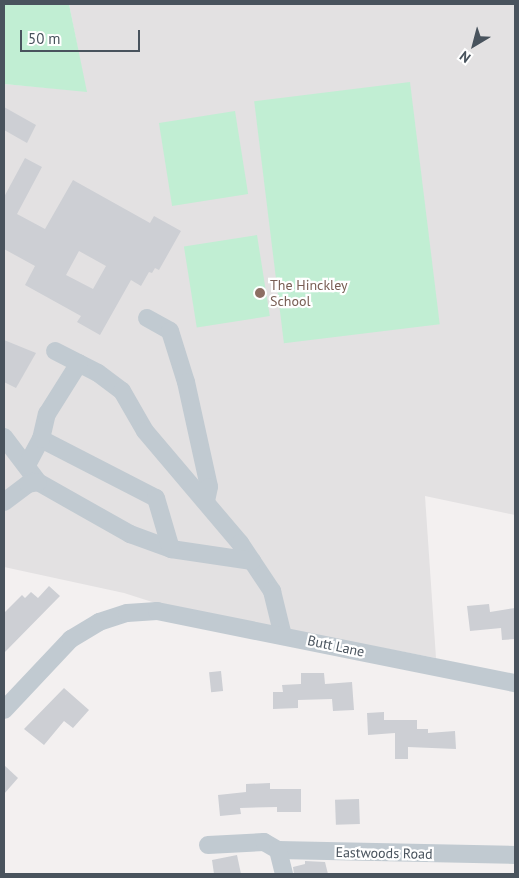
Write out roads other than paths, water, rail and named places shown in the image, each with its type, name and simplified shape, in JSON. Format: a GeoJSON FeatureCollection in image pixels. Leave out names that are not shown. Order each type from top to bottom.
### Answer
{"type":"FeatureCollection","features":[{"type":"Feature","properties":{"kind":"street"},"geometry":{"type":"LineString","coordinates":[[147,318],[170,331],[186,382],[209,487],[206,501]]}},
{"type":"Feature","properties":{"kind":"street"},"geometry":{"type":"LineString","coordinates":[[54,351],[98,372],[122,391],[145,431],[206,501],[252,561],[272,591],[283,636]]}},
{"type":"Feature","properties":{"kind":"street"},"geometry":{"type":"LineString","coordinates":[[28,465],[41,439],[47,414],[78,363]]}},
{"type":"Feature","properties":{"kind":"street"},"geometry":{"type":"LineString","coordinates":[[4,437],[28,465],[38,482],[130,534],[171,549],[252,561]]}},
{"type":"Feature","properties":{"kind":"street"},"geometry":{"type":"LineString","coordinates":[[41,439],[156,498],[171,549]]}},
{"type":"Feature","properties":{"kind":"street"},"geometry":{"type":"LineString","coordinates":[[4,502],[28,484],[38,482]]}},
{"type":"Feature","properties":{"kind":"street","name":"Butt Lane"},"geometry":{"type":"LineString","coordinates":[[4,710],[71,639],[100,622],[127,613],[157,611],[515,682]]}},
{"type":"Feature","properties":{"kind":"street","name":"Eastwoods Road"},"geometry":{"type":"LineString","coordinates":[[208,845],[264,842],[278,850],[515,855]]}},
{"type":"Feature","properties":{"kind":"street"},"geometry":{"type":"LineString","coordinates":[[278,850],[284,874]]}},
{"type":"Feature","properties":{"kind":"place","name":"The Hinckley School"},"geometry":{"type":"Point","coordinates":[260,293]}}]}
